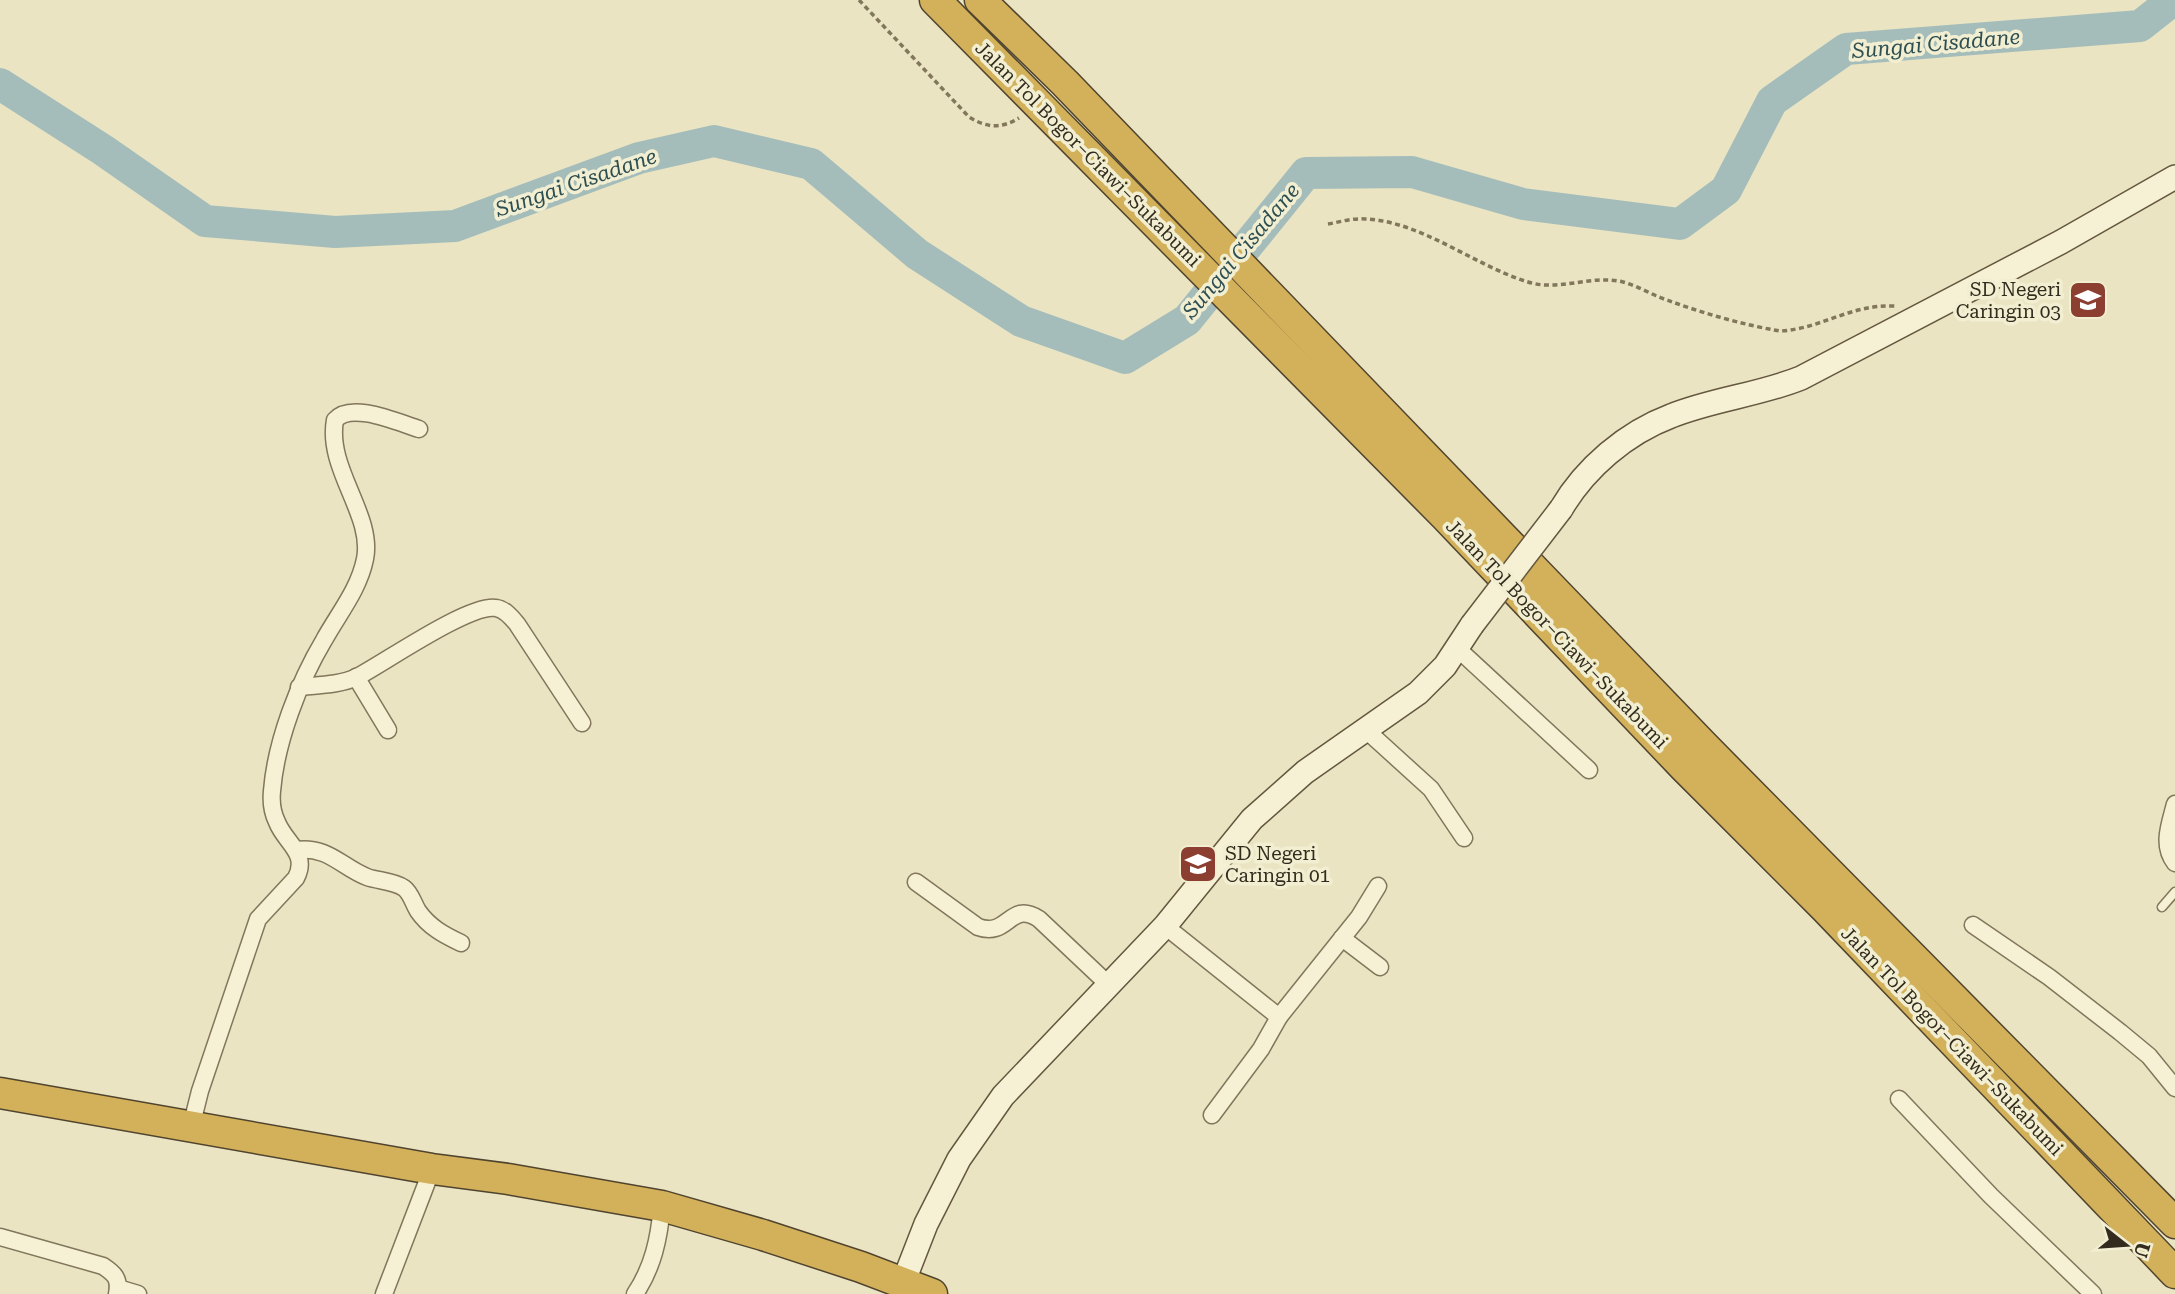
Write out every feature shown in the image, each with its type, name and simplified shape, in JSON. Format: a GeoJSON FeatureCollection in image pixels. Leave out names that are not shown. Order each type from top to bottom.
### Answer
{"type":"FeatureCollection","features":[{"type":"Feature","properties":{"kind":"highway","name":"Jalan Tol Bogor–Ciawi–Sukabumi"},"geometry":{"type":"LineString","coordinates":[[935,0],[1030,112],[1454,507],[1704,746],[1832,895],[2175,1273]]}},
{"type":"Feature","properties":{"kind":"highway","name":"Jalan Tol Bogor–Ciawi–Sukabumi"},"geometry":{"type":"LineString","coordinates":[[980,0],[1065,83],[1454,507],[1684,767],[1832,895],[2175,1223]]}},
{"type":"Feature","properties":{"kind":"highway"},"geometry":{"type":"LineString","coordinates":[[0,1093],[432,1169],[508,1179],[662,1206],[763,1235],[932,1294]]}},
{"type":"Feature","properties":{"kind":"street"},"geometry":{"type":"LineString","coordinates":[[903,1283],[926,1224],[959,1159],[1003,1096],[1166,926],[1252,819],[1305,772],[1418,694],[1436,677],[1560,509],[1576,483],[1611,452],[1639,431],[1671,416],[1794,381],[2087,228],[2175,177]]}},
{"type":"Feature","properties":{"kind":"street"},"geometry":{"type":"LineString","coordinates":[[191,1127],[200,1091],[254,928],[262,912],[296,878],[300,866],[296,850],[276,822],[272,796],[283,739],[299,687],[355,587],[366,551],[365,535],[334,447],[335,420],[346,413],[358,412],[419,429]]}},
{"type":"Feature","properties":{"kind":"street"},"geometry":{"type":"LineString","coordinates":[[299,687],[339,683],[356,677],[411,643],[460,619],[487,608],[496,608],[509,615],[517,624],[582,723]]}},
{"type":"Feature","properties":{"kind":"street"},"geometry":{"type":"LineString","coordinates":[[1457,648],[1589,770]]}},
{"type":"Feature","properties":{"kind":"street"},"geometry":{"type":"LineString","coordinates":[[356,677],[388,730]]}},
{"type":"Feature","properties":{"kind":"street"},"geometry":{"type":"LineString","coordinates":[[1366,730],[1431,789],[1464,838]]}},
{"type":"Feature","properties":{"kind":"street"},"geometry":{"type":"LineString","coordinates":[[2175,804],[2166,842],[2175,863]]}},
{"type":"Feature","properties":{"kind":"street"},"geometry":{"type":"LineString","coordinates":[[296,850],[305,849],[325,854],[339,859],[359,874],[402,886],[433,929],[461,943]]}},
{"type":"Feature","properties":{"kind":"street"},"geometry":{"type":"LineString","coordinates":[[916,882],[978,927],[987,930],[995,929],[1019,914],[1029,913],[1039,919],[1110,986]]}},
{"type":"Feature","properties":{"kind":"street"},"geometry":{"type":"LineString","coordinates":[[1212,1115],[1261,1049],[1279,1017],[1342,938],[1378,886]]}},
{"type":"Feature","properties":{"kind":"street"},"geometry":{"type":"LineString","coordinates":[[1973,925],[2049,977],[2130,1040],[2149,1056],[2175,1088]]}},
{"type":"Feature","properties":{"kind":"street"},"geometry":{"type":"LineString","coordinates":[[1166,926],[1279,1017]]}},
{"type":"Feature","properties":{"kind":"street"},"geometry":{"type":"LineString","coordinates":[[1342,938],[1380,967]]}},
{"type":"Feature","properties":{"kind":"street"},"geometry":{"type":"LineString","coordinates":[[1899,1099],[1991,1196],[2093,1294]]}},
{"type":"Feature","properties":{"kind":"street"},"geometry":{"type":"LineString","coordinates":[[384,1294],[432,1169]]}},
{"type":"Feature","properties":{"kind":"street"},"geometry":{"type":"LineString","coordinates":[[635,1294],[653,1260],[662,1206]]}},
{"type":"Feature","properties":{"kind":"street"},"geometry":{"type":"LineString","coordinates":[[0,1237],[103,1266],[114,1275],[118,1291],[138,1294]]}},
{"type":"Feature","properties":{"kind":"lane"},"geometry":{"type":"LineString","coordinates":[[2162,907],[2175,892]]}},
{"type":"Feature","properties":{"kind":"path"},"geometry":{"type":"LineString","coordinates":[[859,0],[969,117],[979,123],[997,127],[1030,112]]}},
{"type":"Feature","properties":{"kind":"path"},"geometry":{"type":"LineString","coordinates":[[1328,225],[1352,220],[1379,221],[1411,230],[1503,273],[1529,282],[1549,286],[1583,282],[1624,282],[1689,308],[1780,331],[1794,331],[1871,306],[1895,306],[1902,309],[1912,320]]}},
{"type":"Feature","properties":{"kind":"waterway","name":"Sungai Cisadane"},"geometry":{"type":"LineString","coordinates":[[0,84],[103,150],[205,221],[335,232],[455,226],[639,158],[714,141],[811,164],[917,254],[1021,321],[1125,358],[1187,320],[1306,173],[1412,172],[1523,204],[1680,224],[1726,190],[1772,101],[1846,49],[2140,26],[2173,0]]}},
{"type":"Feature","properties":{"kind":"place","name":"SD Negeri Caringin 03"},"geometry":{"type":"Point","coordinates":[2088,300]}},
{"type":"Feature","properties":{"kind":"place","name":"SD Negeri Caringin 01"},"geometry":{"type":"Point","coordinates":[1198,864]}}]}
